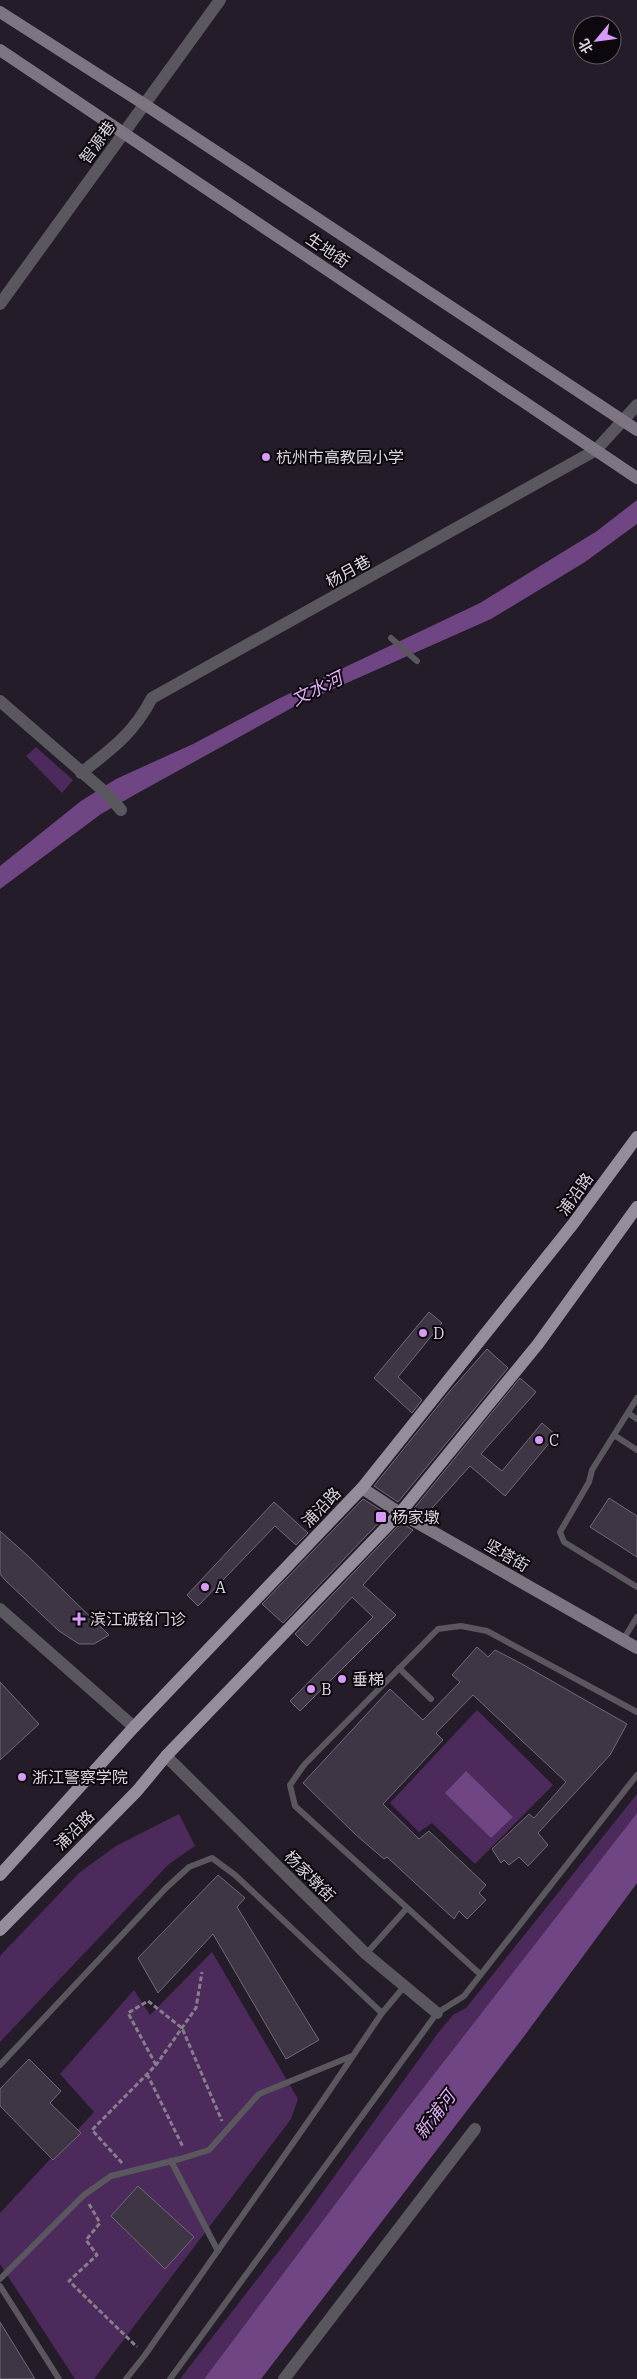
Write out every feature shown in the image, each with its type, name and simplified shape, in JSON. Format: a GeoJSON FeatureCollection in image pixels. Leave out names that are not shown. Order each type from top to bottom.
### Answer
{"type":"FeatureCollection","features":[{"type":"Feature","properties":{"kind":"main road","name":"浦沿路"},"geometry":{"type":"LineString","coordinates":[[0,1875],[134,1727],[362,1488],[573,1224],[637,1137]]}},
{"type":"Feature","properties":{"kind":"main road","name":"浦沿路"},"geometry":{"type":"LineString","coordinates":[[0,1930],[137,1791],[166,1756],[400,1513],[538,1344],[637,1206]]}},
{"type":"Feature","properties":{"kind":"street","name":"智源巷"},"geometry":{"type":"LineString","coordinates":[[0,304],[220,0]]}},
{"type":"Feature","properties":{"kind":"street","name":"生地街"},"geometry":{"type":"LineString","coordinates":[[0,12],[144,104],[637,430]]}},
{"type":"Feature","properties":{"kind":"street","name":"生地街"},"geometry":{"type":"LineString","coordinates":[[0,50],[632,475]]}},
{"type":"Feature","properties":{"kind":"street","name":"杨月巷"},"geometry":{"type":"LineString","coordinates":[[81,773],[119,744],[140,722],[152,698],[596,450],[624,421],[637,404]]}},
{"type":"Feature","properties":{"kind":"street"},"geometry":{"type":"LineString","coordinates":[[0,701],[96,784],[121,810]]}},
{"type":"Feature","properties":{"kind":"street","name":"坚塔街"},"geometry":{"type":"LineString","coordinates":[[362,1488],[400,1513],[637,1648]]}},
{"type":"Feature","properties":{"kind":"street"},"geometry":{"type":"LineString","coordinates":[[0,1609],[134,1727]]}},
{"type":"Feature","properties":{"kind":"street","name":"杨家墩街"},"geometry":{"type":"LineString","coordinates":[[166,1756],[366,1954],[437,2014]]}},
{"type":"Feature","properties":{"kind":"street"},"geometry":{"type":"LineString","coordinates":[[284,2379],[475,2129]]}},
{"type":"Feature","properties":{"kind":"lane"},"geometry":{"type":"LineString","coordinates":[[391,638],[417,661]]}},
{"type":"Feature","properties":{"kind":"lane"},"geometry":{"type":"LineString","coordinates":[[637,1398],[592,1470],[590,1482],[560,1532],[564,1542],[637,1587]]}},
{"type":"Feature","properties":{"kind":"lane"},"geometry":{"type":"LineString","coordinates":[[628,1413],[637,1419]]}},
{"type":"Feature","properties":{"kind":"lane"},"geometry":{"type":"LineString","coordinates":[[614,1435],[637,1450]]}},
{"type":"Feature","properties":{"kind":"lane"},"geometry":{"type":"LineString","coordinates":[[623,1640],[637,1617]]}},
{"type":"Feature","properties":{"kind":"lane"},"geometry":{"type":"LineString","coordinates":[[480,1974],[295,1806],[290,1785],[304,1765],[438,1629],[461,1626],[488,1631],[637,1712]]}},
{"type":"Feature","properties":{"kind":"lane"},"geometry":{"type":"LineString","coordinates":[[399,1668],[431,1699]]}},
{"type":"Feature","properties":{"kind":"lane"},"geometry":{"type":"LineString","coordinates":[[170,2379],[437,2014],[464,1996],[637,1775]]}},
{"type":"Feature","properties":{"kind":"lane"},"geometry":{"type":"LineString","coordinates":[[0,2065],[166,1888],[189,1867],[212,1858],[234,1875],[382,2013]]}},
{"type":"Feature","properties":{"kind":"lane"},"geometry":{"type":"LineString","coordinates":[[366,1954],[407,1908]]}},
{"type":"Feature","properties":{"kind":"lane"},"geometry":{"type":"LineString","coordinates":[[126,2379],[145,2355],[382,2013],[404,1988]]}},
{"type":"Feature","properties":{"kind":"lane"},"geometry":{"type":"LineString","coordinates":[[0,2279],[84,2195],[111,2176],[171,2162],[209,2150],[259,2094],[353,2055]]}},
{"type":"Feature","properties":{"kind":"lane"},"geometry":{"type":"LineString","coordinates":[[171,2162],[218,2250]]}},
{"type":"Feature","properties":{"kind":"lane"},"geometry":{"type":"LineString","coordinates":[[0,2286],[60,2379]]}},
{"type":"Feature","properties":{"kind":"path"},"geometry":{"type":"LineString","coordinates":[[130,2171],[92,2130],[156,2065],[196,2008],[202,1972]]}},
{"type":"Feature","properties":{"kind":"path"},"geometry":{"type":"LineString","coordinates":[[156,2065],[128,2013],[148,2001],[182,2028],[226,2131]]}},
{"type":"Feature","properties":{"kind":"path"},"geometry":{"type":"LineString","coordinates":[[147,2074],[188,2157]]}},
{"type":"Feature","properties":{"kind":"path"},"geometry":{"type":"LineString","coordinates":[[84,2195],[100,2223],[86,2240],[97,2254],[69,2281],[145,2355]]}},
{"type":"Feature","properties":{"kind":"shaded area"},"geometry":{"type":"Polygon","coordinates":[[[36,747],[73,780],[62,793],[26,756],[36,747]]]}},
{"type":"Feature","properties":{"kind":"shaded area"},"geometry":{"type":"Polygon","coordinates":[[[477,1710],[553,1785],[475,1864],[432,1823],[419,1832],[390,1803],[477,1710]]]}},
{"type":"Feature","properties":{"kind":"shaded area"},"geometry":{"type":"Polygon","coordinates":[[[637,1794],[637,1813],[399,2119],[204,2379],[180,2379],[299,2225],[438,2033],[453,2015],[466,2008],[637,1794]]]}},
{"type":"Feature","properties":{"kind":"shaded area"},"geometry":{"type":"Polygon","coordinates":[[[179,1814],[195,1846],[169,1864],[0,2042],[0,1956],[79,1873],[116,1846],[179,1814]]]}},
{"type":"Feature","properties":{"kind":"shaded area"},"geometry":{"type":"Polygon","coordinates":[[[212,1952],[298,2099],[291,2119],[94,2379],[75,2379],[0,2264],[0,2213],[94,2112],[60,2074],[134,1990],[150,2015],[212,1952]]]}},
{"type":"Feature","properties":{"kind":"water","name":"文水河"},"geometry":{"type":"Polygon","coordinates":[[[637,500],[637,524],[585,562],[491,619],[297,705],[136,794],[101,814],[0,889],[0,866],[81,801],[116,779],[193,744],[278,699],[480,603],[597,531],[637,500]]]}},
{"type":"Feature","properties":{"kind":"water"},"geometry":{"type":"Polygon","coordinates":[[[466,1771],[513,1817],[491,1838],[445,1793],[466,1771]]]}},
{"type":"Feature","properties":{"kind":"water","name":"新浦河"},"geometry":{"type":"Polygon","coordinates":[[[637,1813],[637,1883],[525,2035],[261,2379],[204,2379],[399,2119],[637,1813]]]}},
{"type":"Feature","properties":{"kind":"building"},"geometry":{"type":"Polygon","coordinates":[[[429,1312],[442,1323],[398,1377],[422,1400],[412,1413],[374,1378],[429,1312]]]}},
{"type":"Feature","properties":{"kind":"building"},"geometry":{"type":"Polygon","coordinates":[[[487,1349],[508,1368],[398,1502],[374,1486],[450,1391],[487,1349]]]}},
{"type":"Feature","properties":{"kind":"building"},"geometry":{"type":"Polygon","coordinates":[[[520,1378],[536,1392],[481,1454],[502,1471],[542,1423],[556,1435],[505,1496],[470,1466],[424,1517],[412,1511],[520,1378]]]}},
{"type":"Feature","properties":{"kind":"building"},"geometry":{"type":"Polygon","coordinates":[[[609,1498],[637,1516],[637,1557],[590,1527],[609,1498]]]}},
{"type":"Feature","properties":{"kind":"building"},"geometry":{"type":"Polygon","coordinates":[[[363,1499],[387,1514],[283,1623],[262,1604],[363,1499]]]}},
{"type":"Feature","properties":{"kind":"building"},"geometry":{"type":"Polygon","coordinates":[[[274,1502],[308,1533],[296,1545],[275,1526],[198,1606],[187,1595],[274,1502]]]}},
{"type":"Feature","properties":{"kind":"building"},"geometry":{"type":"Polygon","coordinates":[[[401,1523],[413,1530],[363,1585],[396,1615],[300,1711],[290,1701],[373,1617],[352,1597],[307,1646],[295,1634],[401,1523]]]}},
{"type":"Feature","properties":{"kind":"building"},"geometry":{"type":"Polygon","coordinates":[[[0,1531],[109,1635],[94,1644],[79,1644],[59,1631],[6,1581],[0,1574],[0,1531]]]}},
{"type":"Feature","properties":{"kind":"building"},"geometry":{"type":"Polygon","coordinates":[[[477,1647],[488,1657],[495,1650],[627,1724],[610,1755],[538,1833],[548,1845],[528,1866],[519,1857],[509,1865],[504,1860],[501,1863],[492,1849],[529,1814],[534,1818],[566,1782],[473,1695],[436,1733],[443,1740],[383,1804],[419,1839],[429,1831],[486,1885],[479,1893],[486,1900],[467,1919],[459,1911],[454,1919],[387,1857],[384,1859],[355,1834],[303,1783],[390,1689],[423,1720],[460,1682],[452,1675],[477,1647]]]}},
{"type":"Feature","properties":{"kind":"building"},"geometry":{"type":"Polygon","coordinates":[[[0,1682],[39,1724],[0,1760],[0,1682]]]}},
{"type":"Feature","properties":{"kind":"building"},"geometry":{"type":"Polygon","coordinates":[[[218,1875],[245,1898],[237,1907],[319,2040],[286,2059],[213,1934],[158,1993],[138,1958],[218,1875]]]}},
{"type":"Feature","properties":{"kind":"building"},"geometry":{"type":"Polygon","coordinates":[[[29,2059],[61,2091],[50,2103],[81,2133],[53,2160],[0,2106],[0,2089],[29,2059]]]}},
{"type":"Feature","properties":{"kind":"building"},"geometry":{"type":"Polygon","coordinates":[[[138,2186],[194,2237],[165,2269],[111,2216],[138,2186]]]}},
{"type":"Feature","properties":{"kind":"building"},"geometry":{"type":"Polygon","coordinates":[[[0,2322],[35,2379],[0,2379],[0,2322]]]}},
{"type":"Feature","properties":{"kind":"place","name":"杭州市高教园小学"},"geometry":{"type":"Point","coordinates":[266,457]}},
{"type":"Feature","properties":{"kind":"place","name":"D"},"geometry":{"type":"Point","coordinates":[423,1333]}},
{"type":"Feature","properties":{"kind":"place","name":"C"},"geometry":{"type":"Point","coordinates":[539,1440]}},
{"type":"Feature","properties":{"kind":"place","name":"杨家墩"},"geometry":{"type":"Point","coordinates":[381,1517]}},
{"type":"Feature","properties":{"kind":"place","name":"A"},"geometry":{"type":"Point","coordinates":[205,1587]}},
{"type":"Feature","properties":{"kind":"place","name":"滨江诚铭门诊"},"geometry":{"type":"Point","coordinates":[79,1619]}},
{"type":"Feature","properties":{"kind":"place","name":"垂梯"},"geometry":{"type":"Point","coordinates":[342,1679]}},
{"type":"Feature","properties":{"kind":"place","name":"B"},"geometry":{"type":"Point","coordinates":[311,1689]}},
{"type":"Feature","properties":{"kind":"place","name":"浙江警察学院"},"geometry":{"type":"Point","coordinates":[22,1777]}}]}
